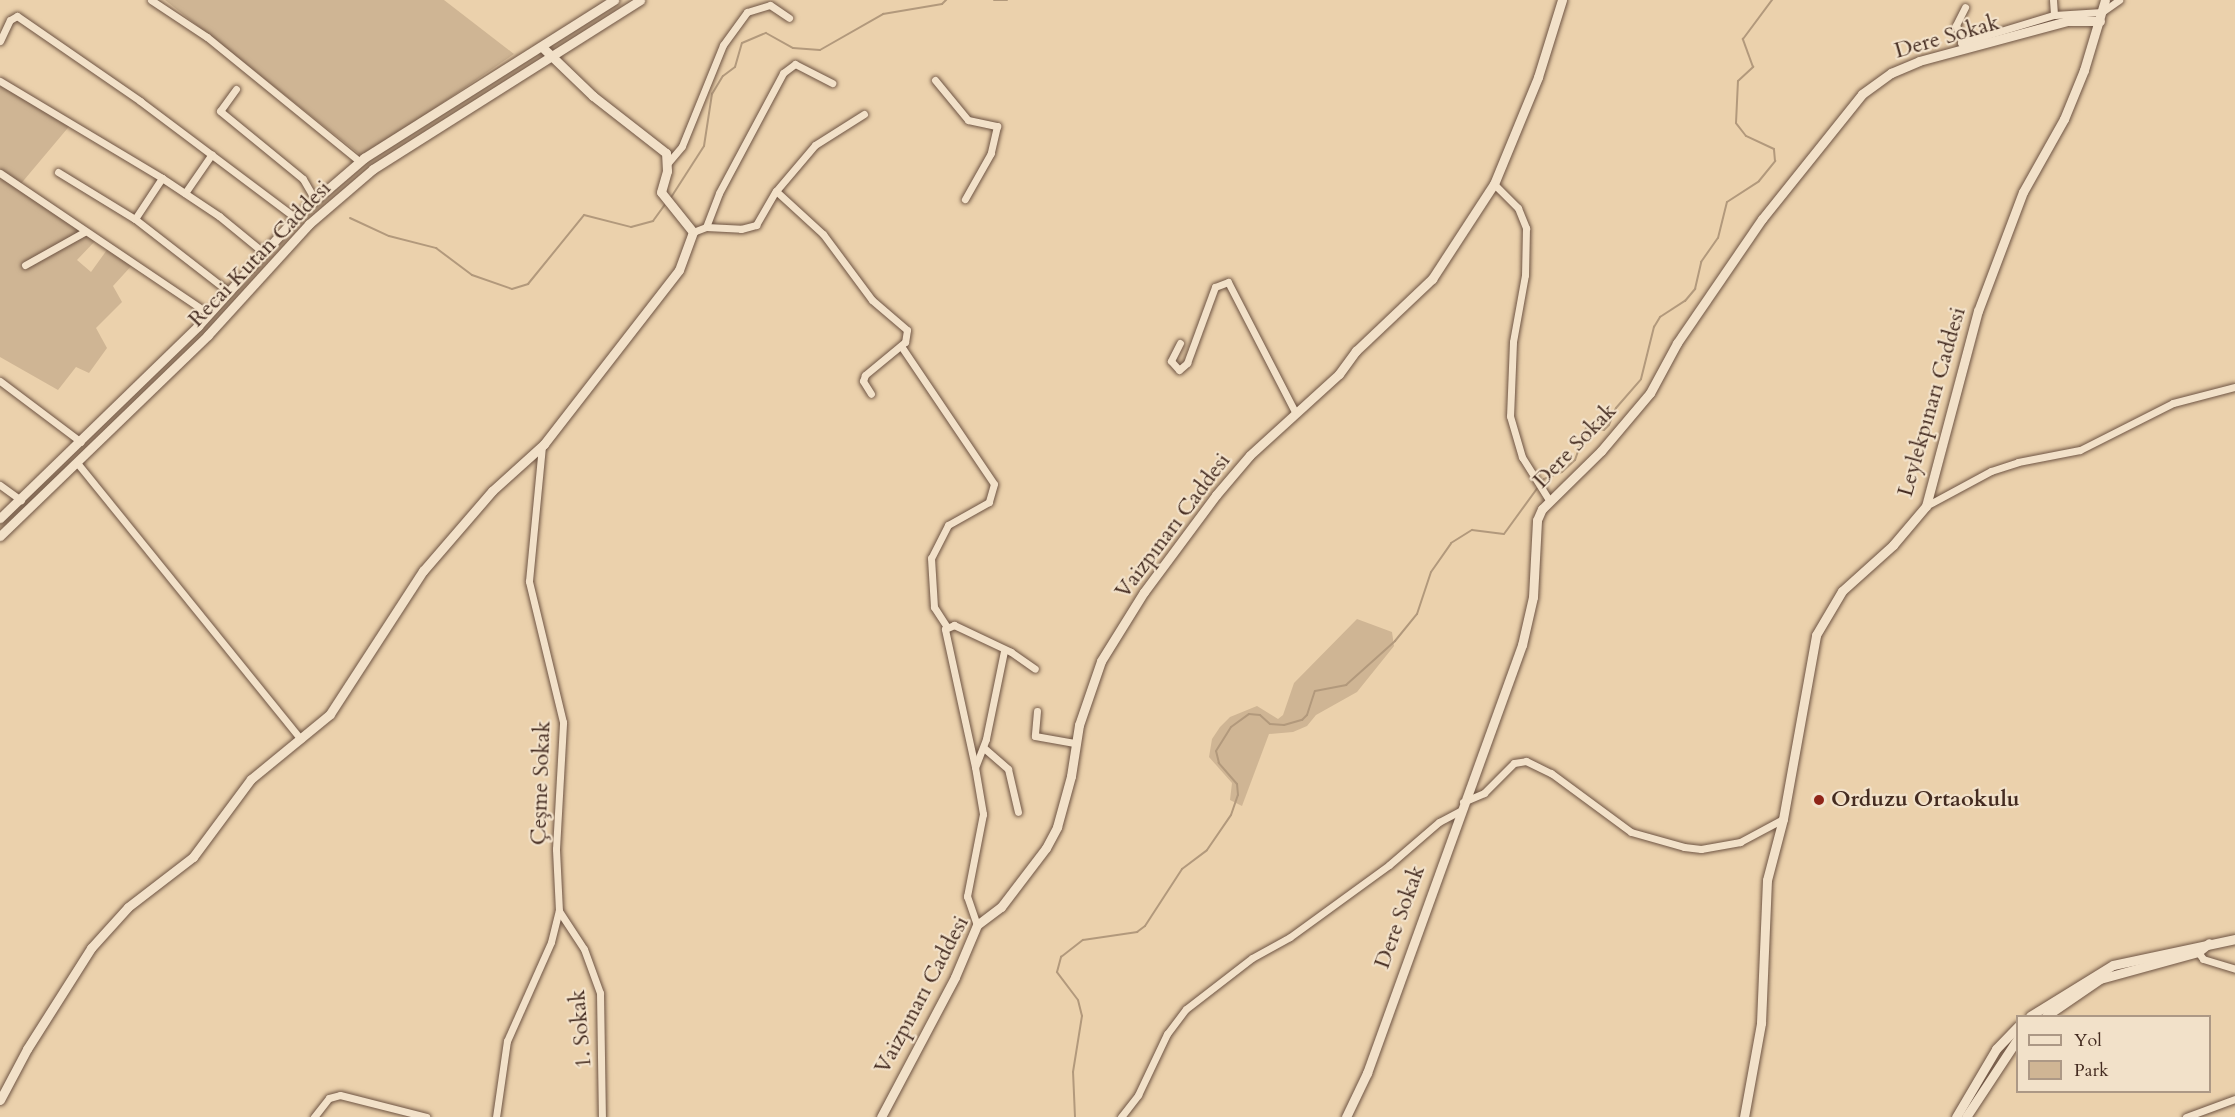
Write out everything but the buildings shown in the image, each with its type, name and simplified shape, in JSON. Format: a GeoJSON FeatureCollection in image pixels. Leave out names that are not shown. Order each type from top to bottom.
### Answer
{"type":"FeatureCollection","features":[{"type":"Feature","properties":{"kind":"street"},"geometry":{"type":"LineString","coordinates":[[151,0],[215,44],[360,162]]}},
{"type":"Feature","properties":{"kind":"street","name":"Recai Kutan Caddesi"},"geometry":{"type":"LineString","coordinates":[[0,518],[81,442],[209,314],[296,218],[360,162],[614,0]]}},
{"type":"Feature","properties":{"kind":"street","name":"Recai Kutan Caddesi"},"geometry":{"type":"LineString","coordinates":[[0,536],[78,464],[208,336],[309,224],[373,169],[640,0]]}},
{"type":"Feature","properties":{"kind":"street","name":"Vaizpınarı Caddesi"},"geometry":{"type":"LineString","coordinates":[[881,1117],[955,977],[977,925],[1001,907],[1047,848],[1067,795],[1074,743],[1101,661],[1144,592],[1216,495],[1295,412],[1339,374],[1356,351],[1432,279],[1494,184],[1538,77],[1562,0]]}},
{"type":"Feature","properties":{"kind":"street"},"geometry":{"type":"LineString","coordinates":[[2053,0],[2054,15]]}},
{"type":"Feature","properties":{"kind":"street","name":"Leylekpınarı Caddesi"},"geometry":{"type":"LineString","coordinates":[[1744,1117],[1761,1023],[1767,880],[1783,819],[1820,625],[1842,591],[1893,545],[1926,506],[1969,339],[1996,261],[2029,177],[2064,119],[2096,39],[2105,0]]}},
{"type":"Feature","properties":{"kind":"street"},"geometry":{"type":"LineString","coordinates":[[1965,7],[1956,25],[1963,47],[2054,15],[2101,17],[2119,0]]}},
{"type":"Feature","properties":{"kind":"street"},"geometry":{"type":"LineString","coordinates":[[667,164],[682,146],[723,45],[747,12],[770,5],[789,18]]}},
{"type":"Feature","properties":{"kind":"street"},"geometry":{"type":"LineString","coordinates":[[0,41],[10,20],[17,16],[212,154],[296,218]]}},
{"type":"Feature","properties":{"kind":"street","name":"Dere Sokak"},"geometry":{"type":"LineString","coordinates":[[1346,1117],[1366,1073],[1461,807],[1522,645],[1534,591],[1538,520],[1549,500],[1595,458],[1650,393],[1677,343],[1762,219],[1848,108],[1891,73],[1919,61],[1963,47],[2067,21],[2101,17]]}},
{"type":"Feature","properties":{"kind":"street"},"geometry":{"type":"LineString","coordinates":[[542,47],[593,96],[659,146],[667,164],[663,198],[693,232]]}},
{"type":"Feature","properties":{"kind":"street"},"geometry":{"type":"LineString","coordinates":[[706,227],[719,193],[783,73],[795,64],[832,83]]}},
{"type":"Feature","properties":{"kind":"street"},"geometry":{"type":"LineString","coordinates":[[934,80],[968,120],[997,126],[991,153],[965,199]]}},
{"type":"Feature","properties":{"kind":"street"},"geometry":{"type":"LineString","coordinates":[[0,81],[162,178],[264,252]]}},
{"type":"Feature","properties":{"kind":"street"},"geometry":{"type":"LineString","coordinates":[[237,89],[220,111],[303,179],[315,200]]}},
{"type":"Feature","properties":{"kind":"street"},"geometry":{"type":"LineString","coordinates":[[0,1100],[27,1049],[91,948],[128,907],[194,857],[237,793],[339,704],[404,596],[435,556],[492,491],[544,444],[622,339],[676,276],[693,232],[706,227],[741,229],[756,225],[776,191],[823,138],[864,114]]}},
{"type":"Feature","properties":{"kind":"street"},"geometry":{"type":"LineString","coordinates":[[185,193],[212,154]]}},
{"type":"Feature","properties":{"kind":"street"},"geometry":{"type":"LineString","coordinates":[[58,172],[135,219],[229,292]]}},
{"type":"Feature","properties":{"kind":"street"},"geometry":{"type":"LineString","coordinates":[[0,173],[84,232],[209,314]]}},
{"type":"Feature","properties":{"kind":"street"},"geometry":{"type":"LineString","coordinates":[[135,219],[162,178]]}},
{"type":"Feature","properties":{"kind":"street"},"geometry":{"type":"LineString","coordinates":[[1494,184],[1518,208],[1526,228],[1525,275],[1513,342],[1510,416],[1522,457],[1549,500]]}},
{"type":"Feature","properties":{"kind":"street"},"geometry":{"type":"LineString","coordinates":[[776,191],[831,243],[872,300],[908,330],[909,337],[901,346],[865,375],[863,381],[871,394]]}},
{"type":"Feature","properties":{"kind":"street"},"geometry":{"type":"LineString","coordinates":[[25,265],[84,232]]}},
{"type":"Feature","properties":{"kind":"street"},"geometry":{"type":"LineString","coordinates":[[1180,343],[1171,361],[1179,370],[1187,363],[1206,320],[1215,287],[1228,282],[1295,412]]}},
{"type":"Feature","properties":{"kind":"street"},"geometry":{"type":"LineString","coordinates":[[901,346],[994,484],[989,502],[948,525],[931,558],[934,607],[947,627],[945,637],[975,767],[983,814],[967,896],[977,925]]}},
{"type":"Feature","properties":{"kind":"street"},"geometry":{"type":"LineString","coordinates":[[0,381],[81,442]]}},
{"type":"Feature","properties":{"kind":"street"},"geometry":{"type":"LineString","coordinates":[[1926,506],[1991,471],[2018,462],[2080,450],[2173,403],[2235,387]]}},
{"type":"Feature","properties":{"kind":"street","name":"Çeşme Sokak"},"geometry":{"type":"LineString","coordinates":[[496,1117],[507,1041],[551,942],[559,911],[556,849],[563,722],[529,581],[538,453],[544,444]]}},
{"type":"Feature","properties":{"kind":"street"},"geometry":{"type":"LineString","coordinates":[[78,464],[301,739]]}},
{"type":"Feature","properties":{"kind":"street"},"geometry":{"type":"LineString","coordinates":[[0,485],[21,500]]}},
{"type":"Feature","properties":{"kind":"street"},"geometry":{"type":"LineString","coordinates":[[947,627],[954,625],[1035,669]]}},
{"type":"Feature","properties":{"kind":"street"},"geometry":{"type":"LineString","coordinates":[[975,767],[984,748],[1004,651]]}},
{"type":"Feature","properties":{"kind":"street"},"geometry":{"type":"LineString","coordinates":[[1037,711],[1035,735],[1074,743]]}},
{"type":"Feature","properties":{"kind":"street"},"geometry":{"type":"LineString","coordinates":[[984,748],[1008,769],[1017,812]]}},
{"type":"Feature","properties":{"kind":"street"},"geometry":{"type":"LineString","coordinates":[[1121,1117],[1141,1089],[1167,1034],[1186,1009],[1252,958],[1290,936],[1389,865],[1439,822],[1484,793],[1514,763],[1526,760],[1551,773],[1631,832],[1684,847],[1701,849],[1740,843],[1783,819]]}},
{"type":"Feature","properties":{"kind":"street","name":"1. Sokak"},"geometry":{"type":"LineString","coordinates":[[559,911],[584,949],[600,993],[603,1117]]}},
{"type":"Feature","properties":{"kind":"street"},"geometry":{"type":"LineString","coordinates":[[2049,1015],[2100,979],[2196,949],[2211,942],[2235,939]]}},
{"type":"Feature","properties":{"kind":"street"},"geometry":{"type":"LineString","coordinates":[[2196,949],[2203,959],[2235,969]]}},
{"type":"Feature","properties":{"kind":"street"},"geometry":{"type":"LineString","coordinates":[[2033,1015],[2113,965],[2196,949]]}},
{"type":"Feature","properties":{"kind":"street"},"geometry":{"type":"LineString","coordinates":[[1956,1117],[1996,1049],[2016,1028]]}},
{"type":"Feature","properties":{"kind":"street"},"geometry":{"type":"LineString","coordinates":[[1966,1117],[2016,1041]]}},
{"type":"Feature","properties":{"kind":"street"},"geometry":{"type":"LineString","coordinates":[[314,1117],[329,1098],[340,1095],[426,1117]]}},
{"type":"Feature","properties":{"kind":"street"},"geometry":{"type":"LineString","coordinates":[[2186,1117],[2235,1099]]}},
{"type":"Feature","properties":{"kind":"green space"},"geometry":{"type":"Polygon","coordinates":[[[165,0],[444,0],[514,54],[363,157],[165,0]]]}},
{"type":"Feature","properties":{"kind":"green space"},"geometry":{"type":"Polygon","coordinates":[[[0,81],[72,123],[19,186],[96,240],[77,260],[91,272],[109,247],[134,263],[113,286],[122,302],[96,328],[107,348],[89,373],[76,367],[58,390],[0,357],[0,81]]]}},
{"type":"Feature","properties":{"kind":"green space"},"geometry":{"type":"Polygon","coordinates":[[[73,458],[62,472],[0,529],[0,522],[73,458]]]}},
{"type":"Feature","properties":{"kind":"green space"},"geometry":{"type":"Polygon","coordinates":[[[1357,619],[1392,632],[1394,646],[1357,692],[1316,715],[1307,726],[1293,732],[1269,734],[1242,806],[1230,800],[1232,783],[1209,757],[1212,739],[1220,727],[1230,717],[1257,706],[1278,719],[1283,715],[1294,683],[1357,619]]]}},
{"type":"Feature","properties":{"kind":"waterway"},"geometry":{"type":"LineString","coordinates":[[670,199],[704,146],[712,94],[723,76],[735,67],[742,43],[766,33],[793,48],[820,50],[883,14],[942,4],[946,0]]}},
{"type":"Feature","properties":{"kind":"waterway"},"geometry":{"type":"LineString","coordinates":[[994,0],[1007,0]]}},
{"type":"Feature","properties":{"kind":"waterway"},"geometry":{"type":"LineString","coordinates":[[1075,1117],[1073,1072],[1082,1016],[1078,1000],[1057,972],[1061,957],[1083,940],[1137,932],[1145,926],[1182,869],[1207,850],[1231,815],[1238,795],[1237,784],[1219,763],[1216,751],[1231,727],[1249,714],[1260,715],[1270,724],[1284,725],[1302,720],[1307,715],[1315,691],[1346,685],[1395,641],[1417,614],[1431,572],[1451,543],[1472,530],[1504,534],[1544,479],[1562,472],[1575,460],[1586,428],[1604,430],[1609,425],[1616,408],[1641,379],[1654,327],[1660,317],[1685,301],[1695,289],[1701,262],[1718,238],[1727,202],[1759,181],[1775,161],[1774,149],[1746,136],[1736,123],[1738,81],[1753,67],[1743,39],[1772,0]]}},
{"type":"Feature","properties":{"kind":"waterway"},"geometry":{"type":"LineString","coordinates":[[350,218],[389,236],[436,248],[472,275],[512,289],[528,284],[584,215],[631,227],[653,221],[666,203]]}},
{"type":"Feature","properties":{"kind":"place","name":"Orduzu Ortaokulu"},"geometry":{"type":"Point","coordinates":[1819,800]}}]}
